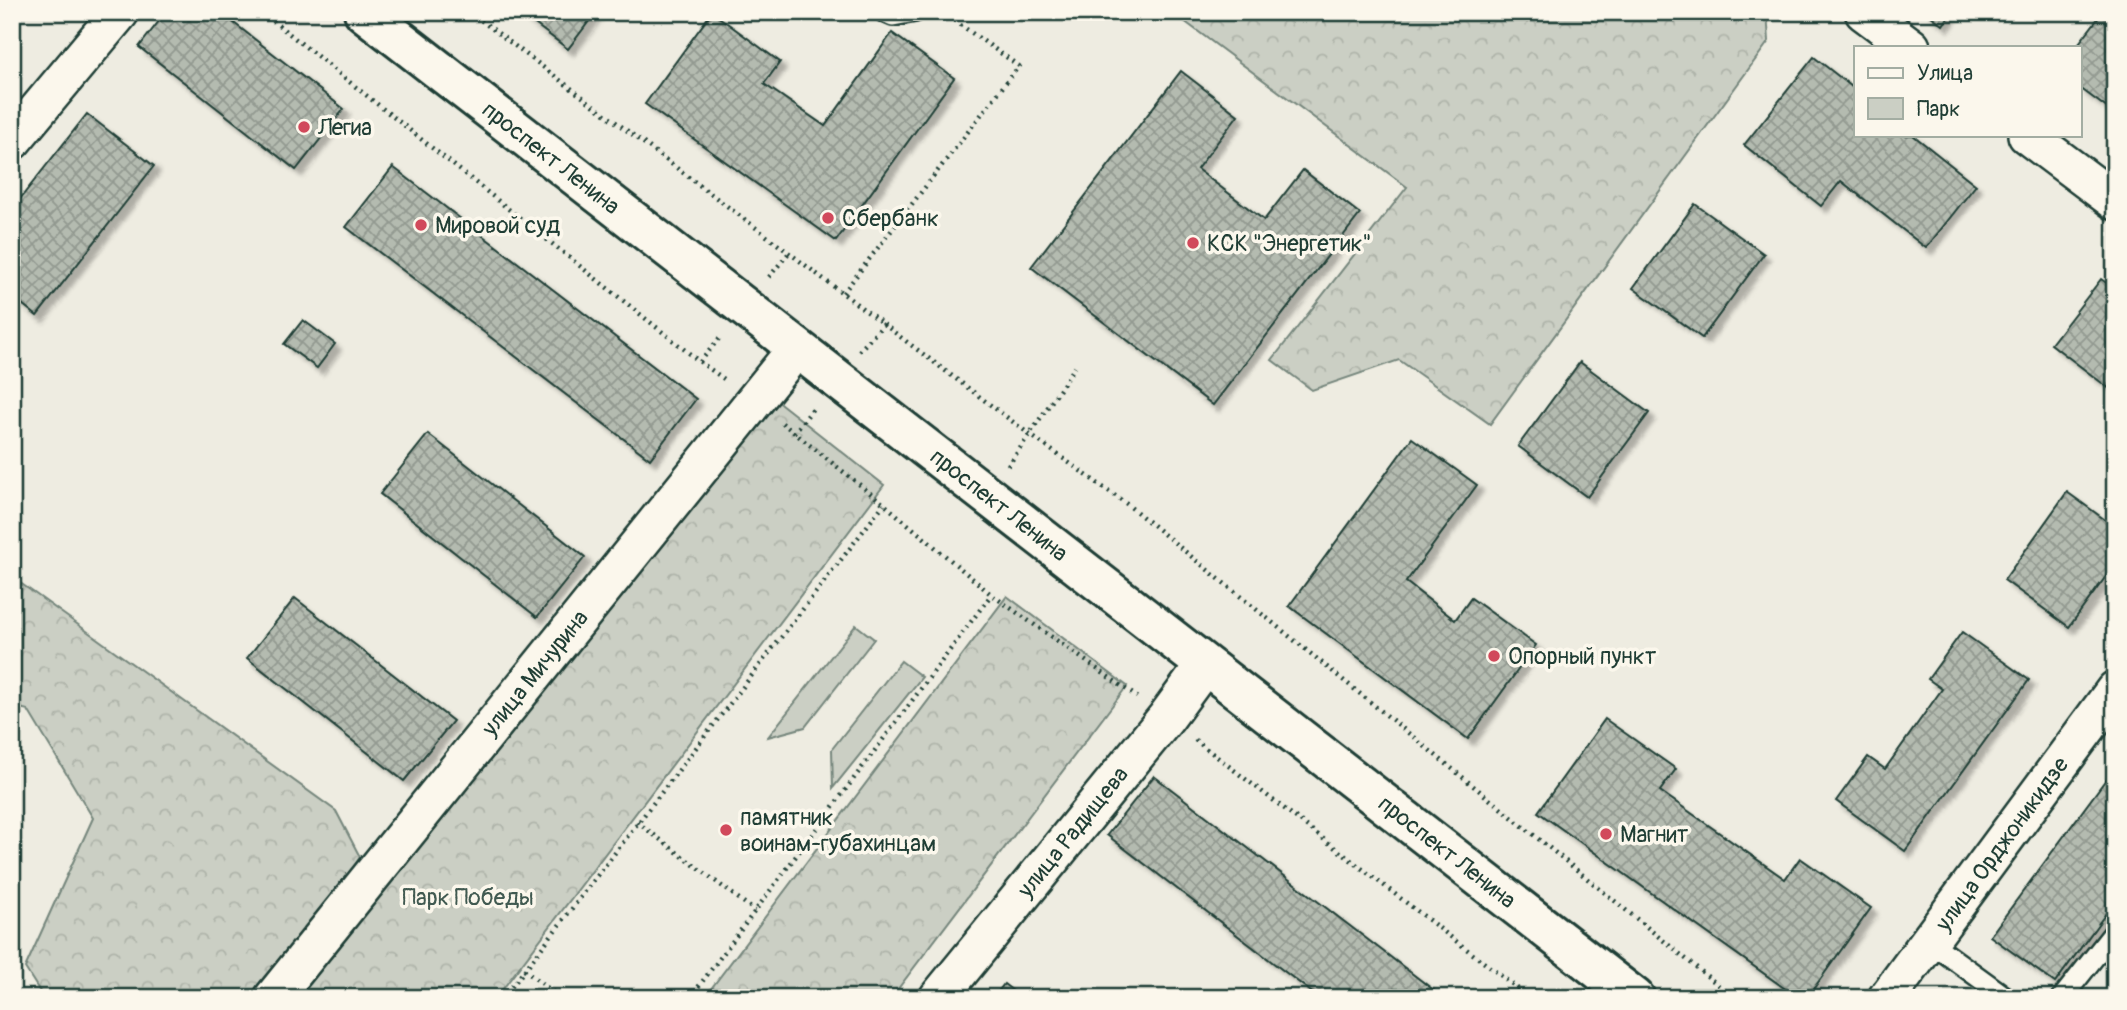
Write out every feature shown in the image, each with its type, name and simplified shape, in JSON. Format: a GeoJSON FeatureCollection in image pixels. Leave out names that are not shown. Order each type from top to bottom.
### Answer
{"type":"FeatureCollection","features":[{"type":"Feature","properties":{"kind":"main road","name":"проспект Ленина"},"geometry":{"type":"LineString","coordinates":[[364,12],[1635,998]]}},
{"type":"Feature","properties":{"kind":"street"},"geometry":{"type":"LineString","coordinates":[[12,141],[120,12]]}},
{"type":"Feature","properties":{"kind":"street"},"geometry":{"type":"LineString","coordinates":[[1864,12],[1910,46]]}},
{"type":"Feature","properties":{"kind":"street"},"geometry":{"type":"LineString","coordinates":[[2028,136],[2115,201]]}},
{"type":"Feature","properties":{"kind":"street","name":"улица Мичурина"},"geometry":{"type":"LineString","coordinates":[[273,998],[797,348]]}},
{"type":"Feature","properties":{"kind":"street","name":"улица Радищева"},"geometry":{"type":"LineString","coordinates":[[938,998],[1166,718],[1205,665]]}},
{"type":"Feature","properties":{"kind":"street","name":"улица Орджоникидзе"},"geometry":{"type":"LineString","coordinates":[[1887,998],[2115,690]]}},
{"type":"Feature","properties":{"kind":"lane"},"geometry":{"type":"LineString","coordinates":[[884,12],[893,16],[915,12]]}},
{"type":"Feature","properties":{"kind":"lane"},"geometry":{"type":"LineString","coordinates":[[2062,998],[2115,931]]}},
{"type":"Feature","properties":{"kind":"lane"},"geometry":{"type":"LineString","coordinates":[[1930,942],[2007,998]]}},
{"type":"Feature","properties":{"kind":"path"},"geometry":{"type":"LineString","coordinates":[[262,12],[689,354],[755,401],[884,504],[992,595],[1166,718],[1530,998]]}},
{"type":"Feature","properties":{"kind":"path"},"geometry":{"type":"LineString","coordinates":[[470,12],[788,254],[1128,505],[1734,998]]}},
{"type":"Feature","properties":{"kind":"path"},"geometry":{"type":"LineString","coordinates":[[843,293],[1019,66],[942,12]]}},
{"type":"Feature","properties":{"kind":"path"},"geometry":{"type":"LineString","coordinates":[[988,496],[1074,367]]}},
{"type":"Feature","properties":{"kind":"path"},"geometry":{"type":"LineString","coordinates":[[503,998],[884,504]]}},
{"type":"Feature","properties":{"kind":"path"},"geometry":{"type":"LineString","coordinates":[[690,998],[992,595]]}},
{"type":"Feature","properties":{"kind":"path"},"geometry":{"type":"LineString","coordinates":[[637,822],[755,911]]}},
{"type":"Feature","properties":{"kind":"path"},"geometry":{"type":"LineString","coordinates":[[524,970],[561,998]]}},
{"type":"Feature","properties":{"kind":"green space"},"geometry":{"type":"Polygon","coordinates":[[[1172,12],[1767,12],[1769,41],[1490,424],[1399,360],[1312,390],[1272,360],[1407,187],[1172,12]]]}},
{"type":"Feature","properties":{"kind":"green space","name":"Парк Победы"},"geometry":{"type":"Polygon","coordinates":[[[762,389],[884,485],[496,998],[283,998],[762,389]]]}},
{"type":"Feature","properties":{"kind":"green space"},"geometry":{"type":"Polygon","coordinates":[[[12,577],[336,811],[360,857],[303,946],[262,998],[44,998],[25,968],[93,818],[28,710],[12,706],[12,577]]]}},
{"type":"Feature","properties":{"kind":"green space"},"geometry":{"type":"Polygon","coordinates":[[[1007,596],[1127,686],[891,998],[704,998],[1007,596]]]}},
{"type":"Feature","properties":{"kind":"green space"},"geometry":{"type":"Polygon","coordinates":[[[856,625],[874,639],[805,727],[768,737],[856,625]]]}},
{"type":"Feature","properties":{"kind":"green space"},"geometry":{"type":"Polygon","coordinates":[[[901,661],[922,677],[833,788],[832,749],[901,661]]]}},
{"type":"Feature","properties":{"kind":"building"},"geometry":{"type":"Polygon","coordinates":[[[166,12],[220,12],[344,109],[296,170],[139,47],[166,12]]]}},
{"type":"Feature","properties":{"kind":"building"},"geometry":{"type":"Polygon","coordinates":[[[519,12],[596,12],[568,49],[519,12]]]}},
{"type":"Feature","properties":{"kind":"building"},"geometry":{"type":"Polygon","coordinates":[[[712,12],[780,62],[764,84],[825,126],[892,33],[954,78],[836,241],[645,104],[712,12]]]}},
{"type":"Feature","properties":{"kind":"building"},"geometry":{"type":"Polygon","coordinates":[[[1926,12],[1952,12],[1943,25],[1926,12]]]}},
{"type":"Feature","properties":{"kind":"building"},"geometry":{"type":"Polygon","coordinates":[[[2103,12],[2115,12],[2115,114],[2082,89],[2082,46],[2077,46],[2103,12]]]}},
{"type":"Feature","properties":{"kind":"building"},"geometry":{"type":"Polygon","coordinates":[[[1814,57],[1854,88],[1854,136],[1914,136],[1976,185],[1926,248],[1841,181],[1821,206],[1744,145],[1814,57]]]}},
{"type":"Feature","properties":{"kind":"building","name":"КСК \"Энергетик\""},"geometry":{"type":"Polygon","coordinates":[[[1181,71],[1238,115],[1197,169],[1264,220],[1303,170],[1360,214],[1213,405],[1031,267],[1181,71]]]}},
{"type":"Feature","properties":{"kind":"building"},"geometry":{"type":"Polygon","coordinates":[[[87,114],[154,166],[37,316],[12,296],[12,209],[87,114]]]}},
{"type":"Feature","properties":{"kind":"building"},"geometry":{"type":"Polygon","coordinates":[[[393,167],[696,399],[650,459],[346,227],[393,167]]]}},
{"type":"Feature","properties":{"kind":"building"},"geometry":{"type":"Polygon","coordinates":[[[1695,204],[1764,254],[1702,338],[1633,288],[1695,204]]]}},
{"type":"Feature","properties":{"kind":"building"},"geometry":{"type":"Polygon","coordinates":[[[2101,279],[2115,289],[2115,393],[2051,344],[2101,279]]]}},
{"type":"Feature","properties":{"kind":"building"},"geometry":{"type":"Polygon","coordinates":[[[303,320],[335,344],[317,368],[284,344],[303,320]]]}},
{"type":"Feature","properties":{"kind":"building"},"geometry":{"type":"Polygon","coordinates":[[[1580,362],[1649,413],[1587,497],[1518,446],[1580,362]]]}},
{"type":"Feature","properties":{"kind":"building"},"geometry":{"type":"Polygon","coordinates":[[[428,434],[585,557],[537,617],[380,494],[428,434]]]}},
{"type":"Feature","properties":{"kind":"building"},"geometry":{"type":"Polygon","coordinates":[[[1412,438],[1477,485],[1406,582],[1455,620],[1471,598],[1536,645],[1468,739],[1289,606],[1412,438]]]}},
{"type":"Feature","properties":{"kind":"building"},"geometry":{"type":"Polygon","coordinates":[[[2067,492],[2115,527],[2115,564],[2069,627],[2004,580],[2067,492]]]}},
{"type":"Feature","properties":{"kind":"building"},"geometry":{"type":"Polygon","coordinates":[[[295,598],[453,721],[404,781],[247,658],[295,598]]]}},
{"type":"Feature","properties":{"kind":"building"},"geometry":{"type":"Polygon","coordinates":[[[1962,632],[2029,680],[1905,851],[1836,801],[1868,757],[1885,769],[1942,689],[1928,679],[1962,632]]]}},
{"type":"Feature","properties":{"kind":"building"},"geometry":{"type":"Polygon","coordinates":[[[1605,719],[1676,769],[1660,791],[1785,879],[1800,858],[1871,908],[1807,998],[1798,998],[1538,812],[1605,719]]]}},
{"type":"Feature","properties":{"kind":"building"},"geometry":{"type":"Polygon","coordinates":[[[2115,767],[2115,901],[2055,983],[1990,936],[2115,767]]]}},
{"type":"Feature","properties":{"kind":"building"},"geometry":{"type":"Polygon","coordinates":[[[1154,776],[1444,998],[1319,998],[1107,835],[1154,776]]]}},
{"type":"Feature","properties":{"kind":"building"},"geometry":{"type":"Polygon","coordinates":[[[1004,984],[1022,998],[993,998],[1004,984]]]}},
{"type":"Feature","properties":{"kind":"place","name":"Легиа"},"geometry":{"type":"Point","coordinates":[304,127]}},
{"type":"Feature","properties":{"kind":"place","name":"Сбербанк"},"geometry":{"type":"Point","coordinates":[828,218]}},
{"type":"Feature","properties":{"kind":"place","name":"Мировой суд"},"geometry":{"type":"Point","coordinates":[421,225]}},
{"type":"Feature","properties":{"kind":"place","name":"КСК \"Энергетик\""},"geometry":{"type":"Point","coordinates":[1193,243]}},
{"type":"Feature","properties":{"kind":"place","name":"Опорный пункт"},"geometry":{"type":"Point","coordinates":[1494,656]}},
{"type":"Feature","properties":{"kind":"place","name":"памятник воинам-губахинцам"},"geometry":{"type":"Point","coordinates":[726,830]}},
{"type":"Feature","properties":{"kind":"place","name":"Магнит"},"geometry":{"type":"Point","coordinates":[1606,834]}}]}
